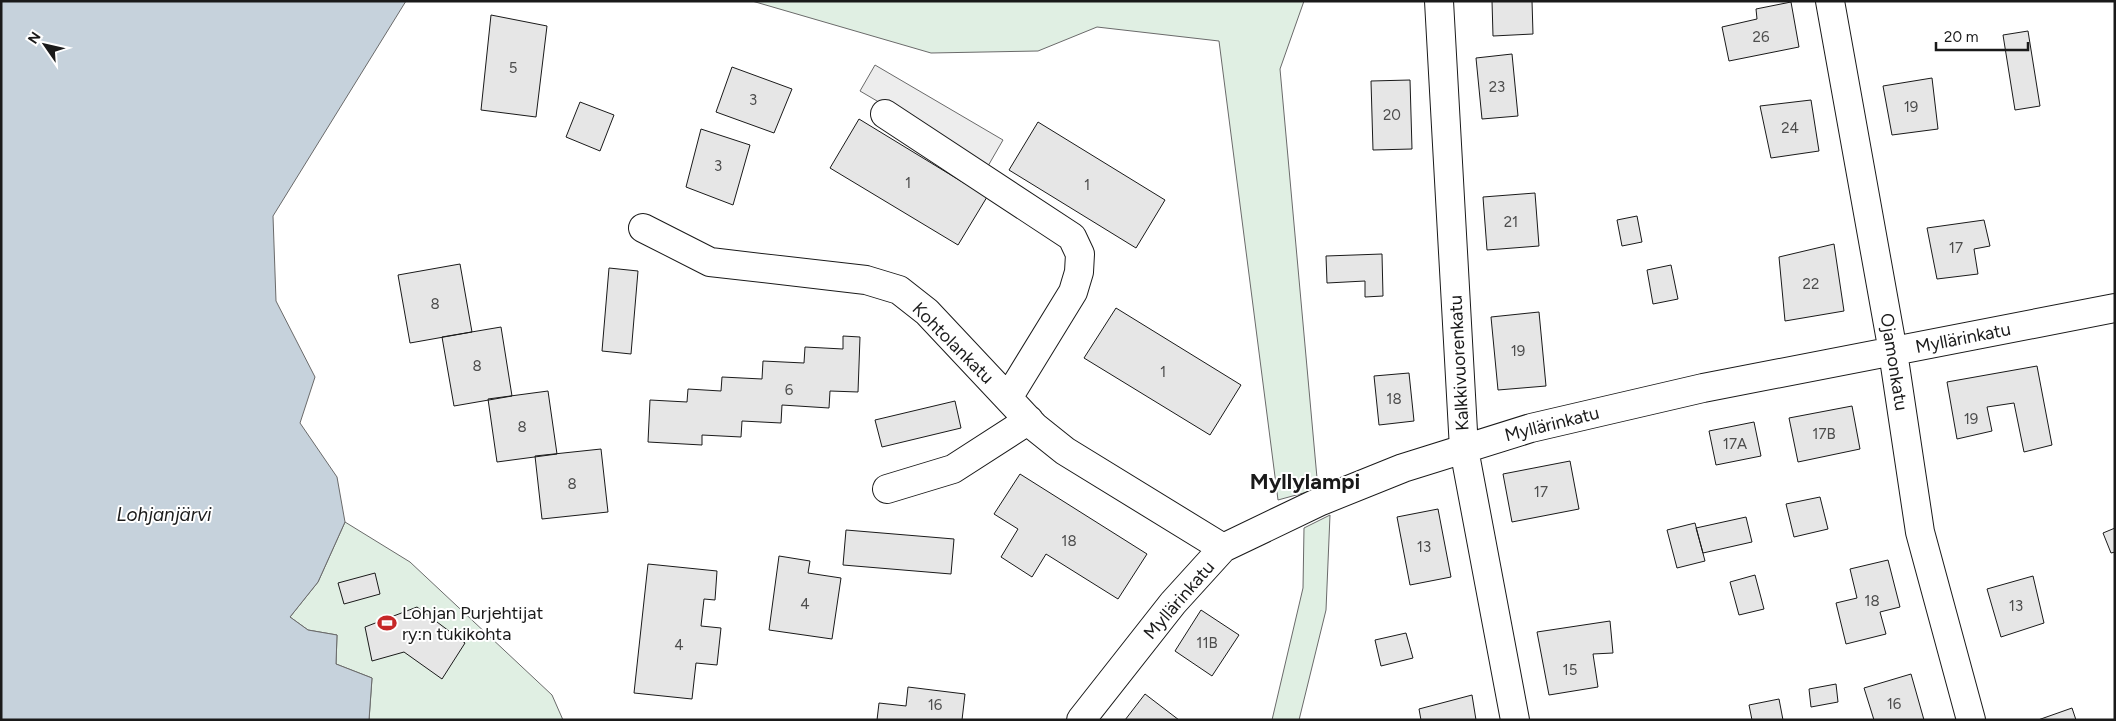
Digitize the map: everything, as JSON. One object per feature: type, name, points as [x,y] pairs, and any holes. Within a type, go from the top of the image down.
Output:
[{"type":"street","name":"Kalkkivuorenkatu","points":[[1439,1],[1464,449],[1515,720]]},
{"type":"street","name":"Ojamonkatu","points":[[1830,1],[1893,352],[1920,532],[1971,720]]},
{"type":"street","points":[[885,114],[1072,237],[1080,254],[1079,272],[1073,292],[1008,398]]},
{"type":"street","name":"Kohtolankatu","points":[[643,228],[710,262],[866,280],[898,290],[927,312],[1028,420],[1065,452],[1223,548]]},
{"type":"street","name":"Myllärinkatu","points":[[1081,720],[1173,603],[1223,548],[1320,501],[1403,468],[1531,428],[1684,393],[2115,308]]},
{"type":"street","points":[[887,489],[953,469],[1028,420]]},
{"type":"green space","points":[[752,1],[1304,1],[1280,69],[1318,489],[1278,500],[1219,41],[1097,27],[1038,51],[931,53]]},
{"type":"green space","points":[[1330,515],[1326,610],[1299,720],[1272,720],[1303,588],[1304,528]]},
{"type":"green space","name":"Lohjan Purjehtijat ry:n tukikohta","points":[[345,522],[410,562],[552,695],[563,720],[369,720],[372,678],[336,664],[337,635],[308,630],[290,617],[318,582]]},
{"type":"shaded area","points":[[875,65],[1003,140],[988,166],[860,91]]},
{"type":"water","name":"Lohjanjärvi","points":[[1,1],[406,1],[273,216],[276,301],[315,377],[300,423],[337,477],[345,522],[318,582],[290,617],[308,630],[337,635],[336,664],[372,678],[369,720],[1,720]]},
{"type":"building","points":[[1492,1],[1532,1],[1533,34],[1493,36]]},
{"type":"building","points":[[1791,2],[1799,47],[1729,61],[1722,27],[1757,19],[1756,9]]},
{"type":"building","points":[[491,15],[547,26],[536,117],[481,110]]},
{"type":"building","points":[[2028,31],[2040,106],[2015,110],[2003,35]]},
{"type":"building","points":[[1512,54],[1518,116],[1482,119],[1476,58]]},
{"type":"building","points":[[732,67],[792,89],[774,133],[716,112]]},
{"type":"building","points":[[1932,78],[1938,129],[1892,135],[1883,86]]},
{"type":"building","points":[[1410,80],[1412,149],[1373,150],[1371,81]]},
{"type":"building","points":[[1811,100],[1819,151],[1771,158],[1760,106]]},
{"type":"building","points":[[580,102],[614,115],[600,151],[566,137]]},
{"type":"building","points":[[859,119],[987,197],[958,245],[830,168]]},
{"type":"building","points":[[1038,122],[1165,200],[1136,248],[1009,170]]},
{"type":"building","points":[[701,129],[750,145],[733,205],[686,187]]},
{"type":"building","points":[[1535,193],[1539,246],[1487,250],[1483,197]]},
{"type":"building","points":[[1637,216],[1642,242],[1622,246],[1617,220]]},
{"type":"building","points":[[1984,220],[1990,246],[1974,249],[1978,274],[1937,279],[1927,228]]},
{"type":"building","points":[[1834,244],[1844,311],[1785,321],[1779,257]]},
{"type":"building","points":[[1382,254],[1383,296],[1365,297],[1365,281],[1327,283],[1326,256]]},
{"type":"building","points":[[460,264],[472,332],[410,343],[398,275]]},
{"type":"building","points":[[1671,265],[1678,299],[1653,304],[1647,270]]},
{"type":"building","points":[[609,268],[638,271],[631,354],[602,351]]},
{"type":"building","points":[[1116,308],[1241,385],[1210,435],[1084,358]]},
{"type":"building","points":[[1539,312],[1546,386],[1498,390],[1491,317]]},
{"type":"building","points":[[501,327],[512,396],[454,406],[442,337]]},
{"type":"building","points":[[843,336],[860,337],[858,392],[830,391],[829,408],[782,405],[781,423],[742,421],[741,437],[702,435],[702,445],[648,442],[650,400],[687,402],[688,389],[721,391],[722,377],[762,379],[763,361],[804,363],[805,347],[843,349]]},
{"type":"building","points":[[2037,366],[2052,445],[2024,452],[2014,403],[1987,407],[1992,431],[1957,439],[1947,382]]},
{"type":"building","points":[[1409,373],[1414,421],[1379,425],[1374,376]]},
{"type":"building","points":[[548,391],[557,454],[497,462],[488,399]]},
{"type":"building","points":[[955,401],[961,428],[882,447],[875,420]]},
{"type":"building","points":[[1852,406],[1860,449],[1798,462],[1789,418]]},
{"type":"building","points":[[1754,422],[1761,456],[1716,465],[1709,431]]},
{"type":"building","points":[[601,449],[608,512],[542,519],[535,456]]},
{"type":"building","points":[[1570,461],[1579,509],[1512,522],[1503,474]]},
{"type":"building","points":[[1020,474],[1147,554],[1118,599],[1046,554],[1032,577],[1001,557],[1018,529],[994,514]]},
{"type":"building","points":[[1820,497],[1828,529],[1794,537],[1786,504]]},
{"type":"building","points":[[1438,509],[1451,577],[1410,585],[1397,517]]},
{"type":"building","points":[[1746,517],[1752,542],[1703,553],[1696,528]]},
{"type":"building","points":[[1695,523],[1705,561],[1677,568],[1667,530]]},
{"type":"building","points":[[2115,528],[2115,552],[2111,553],[2103,533]]},
{"type":"building","points":[[846,530],[954,539],[951,574],[843,565]]},
{"type":"building","points":[[779,556],[810,561],[808,573],[841,578],[832,639],[769,630]]},
{"type":"building","points":[[1888,560],[1900,607],[1880,612],[1886,634],[1846,644],[1836,603],[1857,598],[1850,569]]},
{"type":"building","points":[[648,564],[717,571],[715,600],[704,599],[701,626],[721,628],[717,665],[696,663],[692,699],[634,693]]},
{"type":"building","points":[[375,573],[380,594],[344,604],[338,583]]},
{"type":"building","points":[[1755,575],[1764,609],[1739,615],[1730,582]]},
{"type":"building","points":[[2033,576],[2044,623],[2001,637],[1987,589]]},
{"type":"building","points":[[417,607],[465,643],[442,679],[404,652],[372,661],[365,627]]},
{"type":"building","points":[[1201,610],[1239,635],[1212,676],[1175,651]]},
{"type":"building","points":[[1610,621],[1613,653],[1593,654],[1598,687],[1549,695],[1537,632]]},
{"type":"building","points":[[1406,633],[1413,658],[1381,666],[1375,640]]},
{"type":"building","points":[[1911,674],[1924,720],[1874,720],[1864,688]]},
{"type":"building","points":[[1836,684],[1838,702],[1811,707],[1809,689]]},
{"type":"building","points":[[908,687],[965,694],[962,720],[877,720],[879,703],[906,706]]},
{"type":"building","points":[[1145,694],[1179,720],[1125,720]]},
{"type":"building","points":[[1472,695],[1476,720],[1421,720],[1419,709]]},
{"type":"building","points":[[1779,699],[1783,720],[1752,720],[1749,705]]},
{"type":"building","points":[[2072,708],[2076,720],[2038,720]]},
{"type":"place","name":"Lohjan Purjehtijat ry:n tukikohta","points":[[387,623]]},
{"type":"district","name":"Myllylampi","points":[[1305,481]]}]
